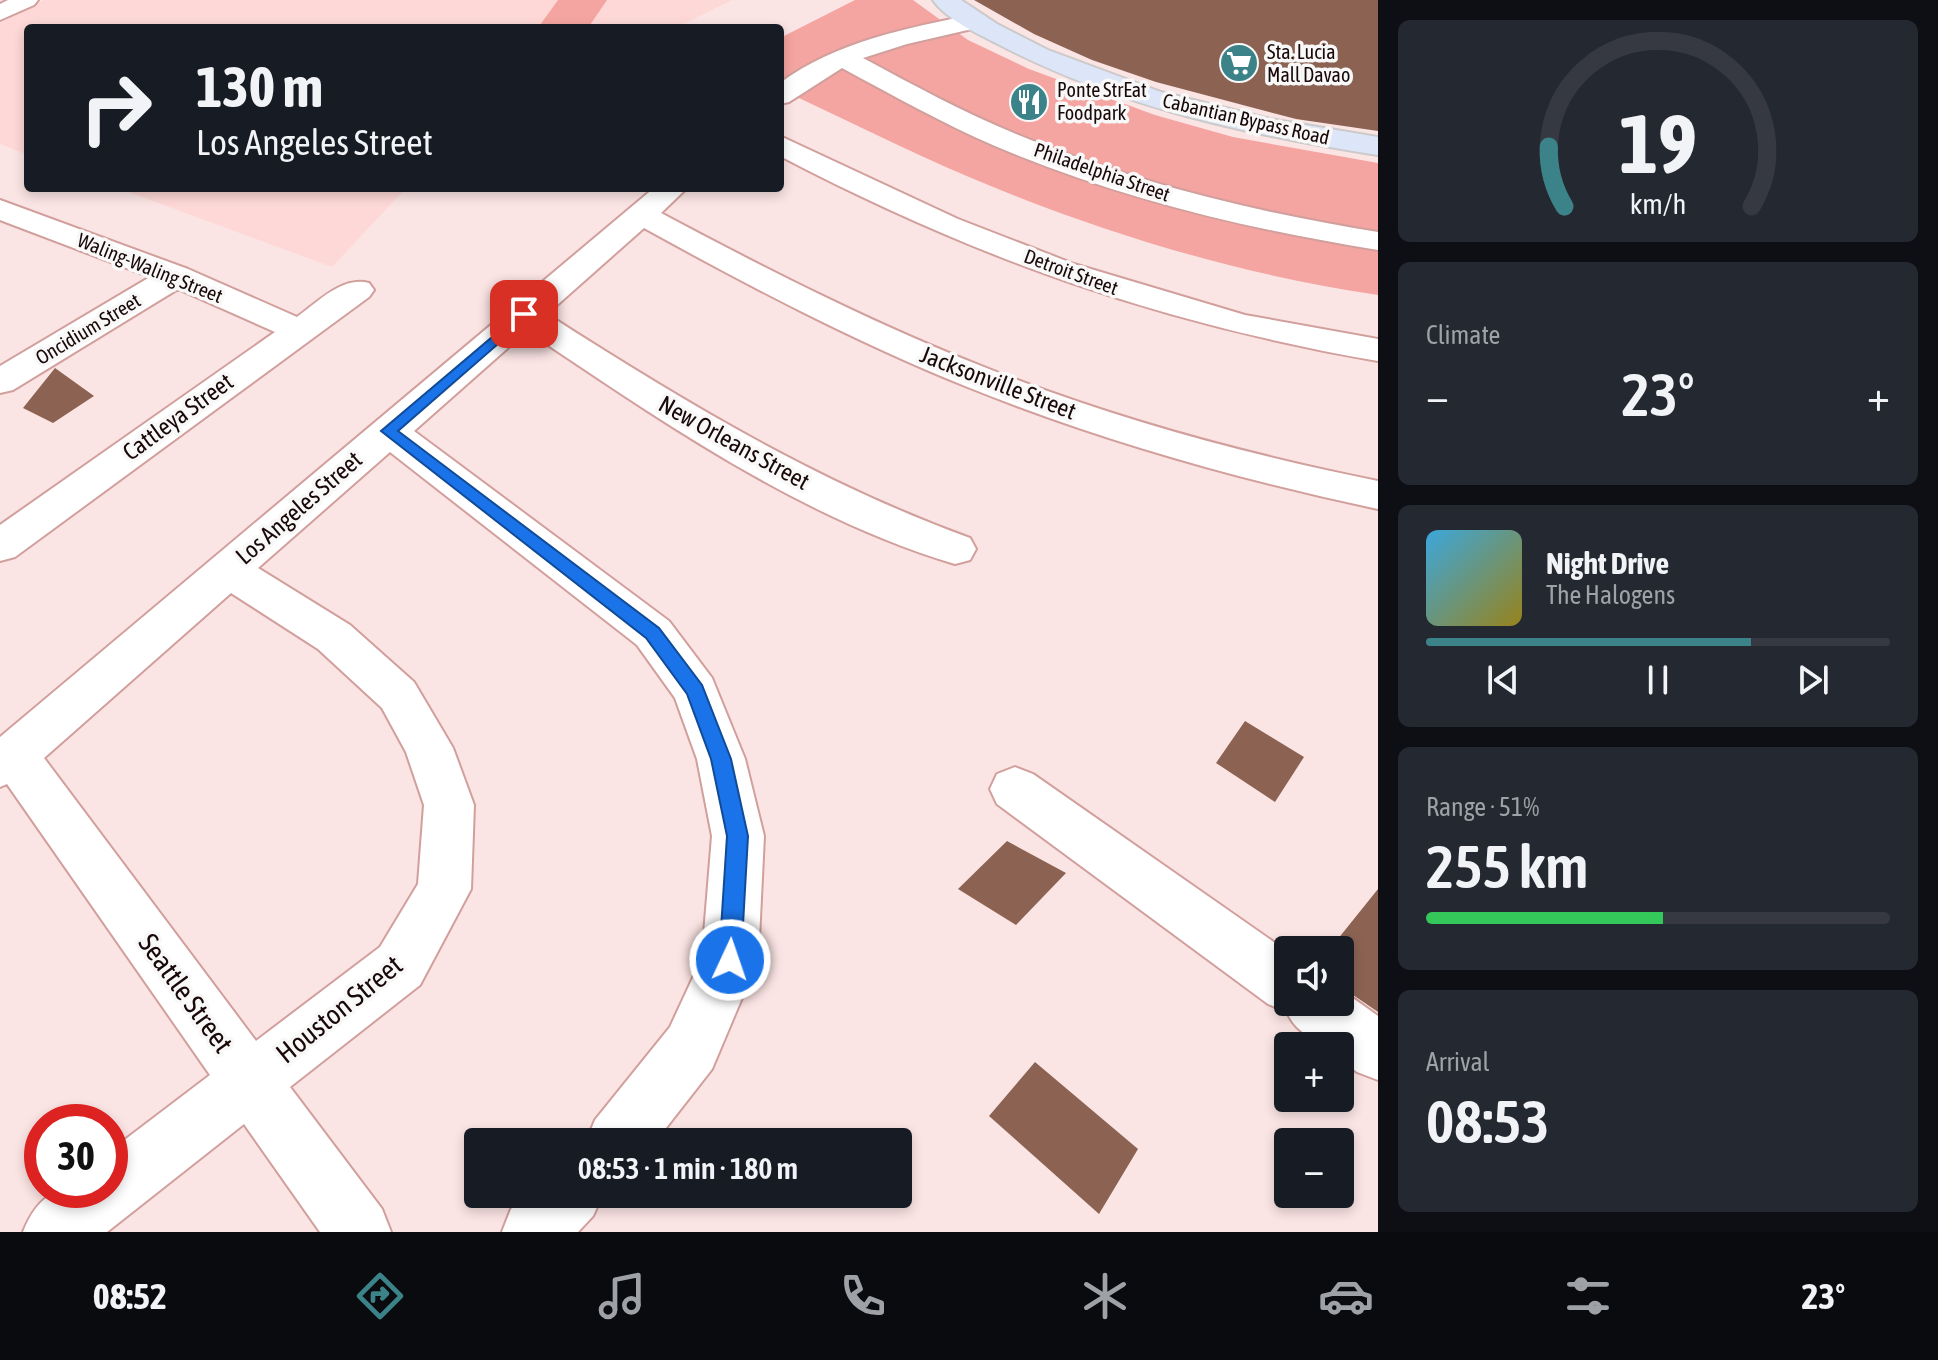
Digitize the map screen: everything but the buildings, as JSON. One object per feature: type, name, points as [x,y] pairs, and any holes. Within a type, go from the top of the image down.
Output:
[{"type":"main road","name":"Cabantian Bypass Road","points":[[945,0],[976,21],[1044,57],[1156,97],[1267,128],[1378,146]]},
{"type":"street","points":[[0,13],[26,0]]},
{"type":"street","points":[[784,93],[842,57],[879,43],[976,21]]},
{"type":"street","name":"Philadelphia Street","points":[[842,57],[956,117],[1082,167],[1274,223],[1378,241]]},
{"type":"street","name":"Detroit Street","points":[[784,147],[954,228],[1068,272],[1242,325],[1378,350]]},
{"type":"street","name":"Los Angeles Street","points":[[7,760],[667,192]]},
{"type":"street","name":"Waling-Waling Street","points":[[0,209],[176,276],[298,330]]},
{"type":"street","name":"Jacksonville Street","points":[[640,214],[834,316],[923,356],[1037,401],[1250,465],[1378,495]]},
{"type":"street","name":"Oncidium Street","points":[[9,367],[176,276]]},
{"type":"street","name":"Cattleya Street","points":[[0,546],[357,290]]},
{"type":"street","name":"New Orleans Street","points":[[524,314],[645,394],[742,450],[861,512],[955,549]]},
{"type":"street","points":[[388,431],[653,633],[696,691],[721,759],[738,836],[730,960],[691,1048],[628,1128]]},
{"type":"street","name":"Houston Street","points":[[128,1176],[400,966],[444,889],[449,805],[429,748],[398,695],[334,637],[228,570]]},
{"type":"street","name":"Seattle Street","points":[[7,760],[250,1081],[359,1232]]},
{"type":"street","points":[[1015,789],[1274,975]]},
{"type":"street","points":[[1330,1016],[1378,1051]]},
{"type":"street","name":"Houston Street","points":[[55,1232],[86,1208]]},
{"type":"street","points":[[534,1232],[557,1208]]},
{"type":"shaded area","points":[[44,0],[732,0],[683,24],[24,24],[24,153],[0,144],[0,23]]},
{"type":"shaded area","points":[[558,0],[607,0],[591,24],[541,24]]},
{"type":"shaded area","points":[[855,0],[913,0],[968,40],[1029,69],[1155,115],[1233,137],[1378,163],[1378,295],[1281,277],[1185,253],[1091,224],[973,179],[784,93],[784,36]]},
{"type":"shaded area","points":[[129,192],[402,192],[332,267]]},
{"type":"place","name":"Sta. Lucia Mall Davao","points":[[1239,63]]},
{"type":"place","name":"Ponte StrEat Foodpark","points":[[1029,102]]},
{"type":"route","points":[[524,314],[388,431],[653,633],[696,691],[721,759],[738,836],[730,960]]}]
